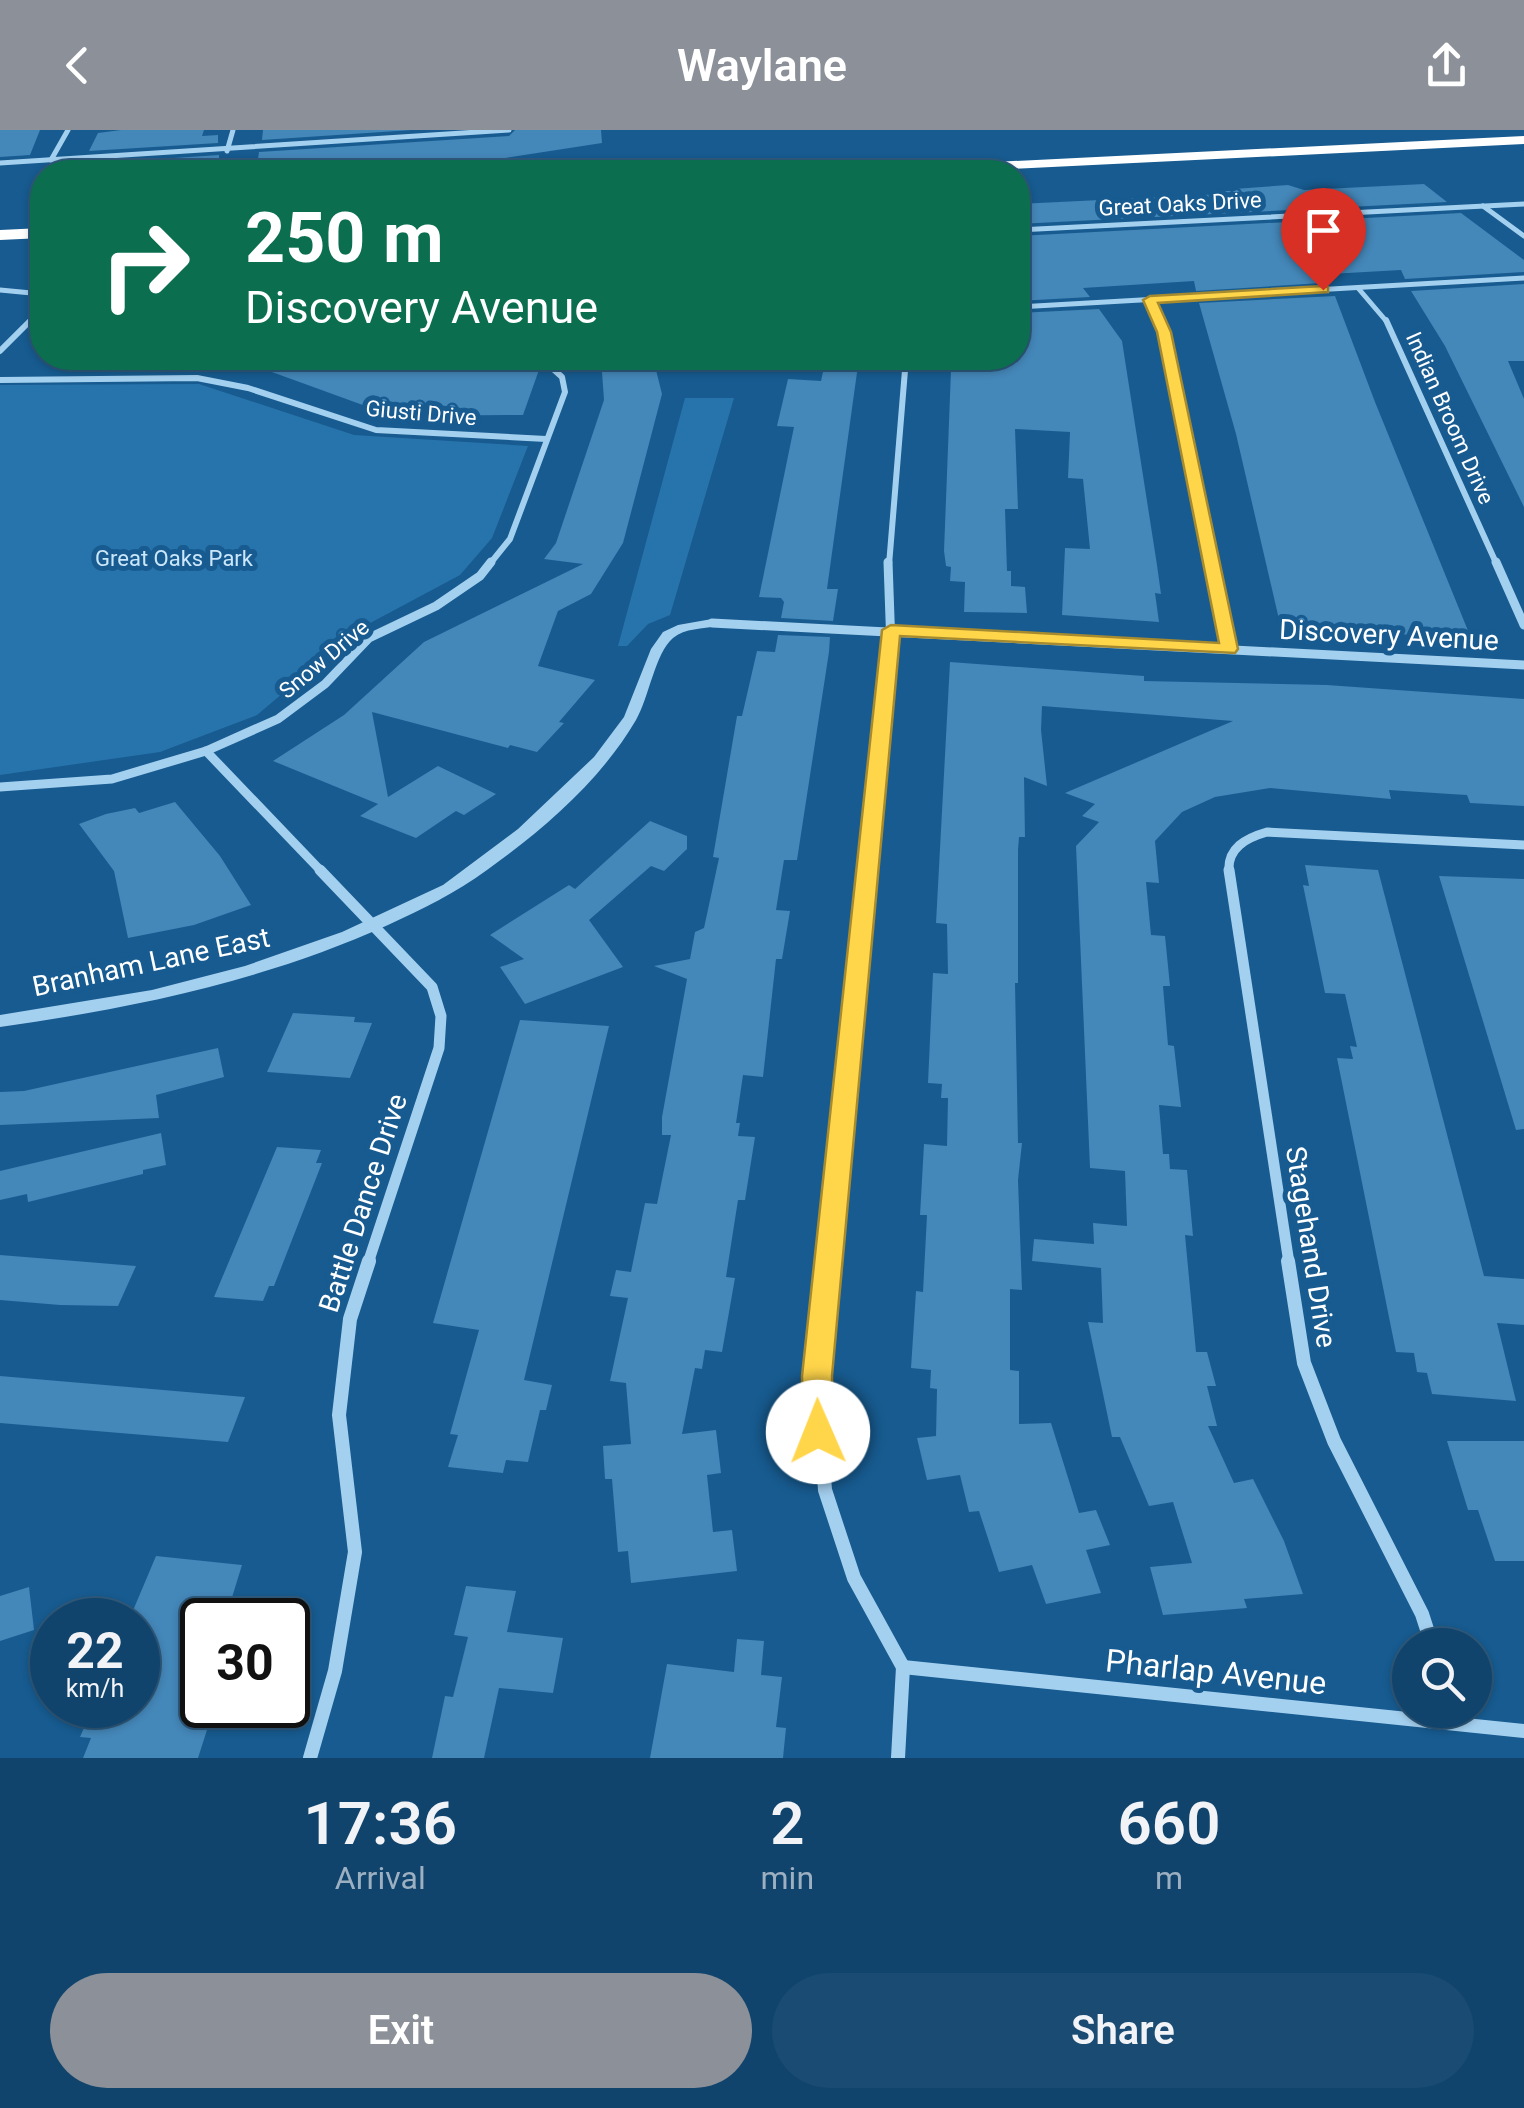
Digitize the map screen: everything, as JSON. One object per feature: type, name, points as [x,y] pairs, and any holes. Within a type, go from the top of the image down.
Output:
[{"type":"highway","points":[[1030,164],[1524,140]]},
{"type":"highway","points":[[0,235],[30,234]]},
{"type":"street","points":[[51,160],[68,130]]},
{"type":"street","points":[[228,151],[233,130]]},
{"type":"street","points":[[400,139],[401,130]]},
{"type":"street","points":[[51,160],[509,130]]},
{"type":"street","points":[[0,163],[30,161]]},
{"type":"street","name":"Great Oaks Drive","points":[[1030,229],[1524,204]]},
{"type":"street","points":[[1483,206],[1524,236]]},
{"type":"street","points":[[1030,306],[1524,278]]},
{"type":"street","name":"Indian Broom Drive","points":[[1358,288],[1389,325],[1524,624]]},
{"type":"street","points":[[0,290],[30,293]]},
{"type":"street","points":[[1150,300],[1164,332],[1229,649]]},
{"type":"street","points":[[0,351],[30,322]]},
{"type":"street","name":"Snow Drive","points":[[0,787],[112,778],[206,751],[278,719],[324,684],[369,638],[436,606],[480,576],[510,539],[565,392],[562,377],[554,370]]},
{"type":"street","points":[[898,1758],[903,1667],[854,1578],[825,1490],[817,1376],[891,630],[888,547],[905,370]]},
{"type":"street","name":"Giusti Drive","points":[[0,380],[197,378],[248,388],[376,430],[546,438]]},
{"type":"street","name":"Discovery Avenue","points":[[712,623],[1524,665]]},
{"type":"street","name":"Branham Lane East","points":[[0,1021],[100,1008],[248,974],[341,942],[455,885],[526,832],[584,778],[630,719],[647,685],[658,647],[668,634],[712,623]]},
{"type":"street","name":"Battle Dance Drive","points":[[206,751],[432,986],[442,1016],[439,1048],[350,1319],[339,1415],[356,1552],[335,1671],[310,1758]]},
{"type":"street","name":"Stagehand Drive","points":[[1427,1628],[1334,1440],[1304,1363],[1228,865],[1232,850],[1246,838],[1267,832],[1524,845]]},
{"type":"street","name":"Pharlap Avenue","points":[[903,1667],[1392,1712]]},
{"type":"street","name":"Pharlap Avenue","points":[[1492,1724],[1524,1730]]},
{"type":"green space","name":"Great Oaks Park","points":[[199,384],[354,435],[528,446],[492,538],[460,575],[359,629],[257,715],[160,752],[0,775],[0,385]]},
{"type":"green space","points":[[685,398],[734,398],[670,615],[648,624],[627,646],[618,646]]},
{"type":"building","points":[[0,130],[40,130],[30,155],[0,157]]},
{"type":"building","points":[[204,130],[202,136],[218,135],[218,143],[89,151],[98,133]]},
{"type":"building","points":[[263,130],[412,130],[262,140]]},
{"type":"building","points":[[515,130],[601,130],[602,143],[492,160],[258,160],[259,152],[509,136]]},
{"type":"building","points":[[219,155],[219,160],[144,160]]},
{"type":"building","points":[[1424,184],[1447,202],[1030,223],[1030,203],[1223,194],[1220,191],[1288,185],[1304,190]]},
{"type":"building","points":[[1461,213],[1524,260],[1524,272],[1405,279],[1401,270],[1312,275],[1321,283],[1196,291],[1194,281],[1083,288],[1090,297],[1030,300],[1030,235]]},
{"type":"building","points":[[1524,284],[1524,361],[1508,361],[1524,399],[1524,507],[1445,346],[1411,291]]},
{"type":"building","points":[[1335,296],[1471,638],[1281,628],[1236,434],[1199,303]]},
{"type":"building","points":[[1099,309],[1122,341],[1161,594],[1155,593],[1159,622],[1062,615],[1065,548],[1090,549],[1083,479],[1068,478],[1070,432],[1015,429],[1018,509],[1005,509],[1007,571],[1011,571],[1011,586],[1025,587],[1027,613],[964,612],[965,582],[950,581],[951,567],[946,566],[944,551],[951,370],[1030,370],[1030,312]]},
{"type":"building","points":[[266,370],[539,370],[523,415],[393,416]]},
{"type":"building","points":[[602,370],[656,370],[662,394],[623,543],[591,594],[558,611],[538,666],[595,680],[559,722],[564,723],[537,752],[372,712],[388,797],[438,766],[496,794],[464,815],[456,811],[416,838],[360,816],[378,804],[273,761],[344,715],[424,642],[583,564],[544,559],[556,543],[604,400]]},
{"type":"building","points":[[823,370],[857,370],[827,589],[838,589],[833,621],[781,618],[781,598],[759,597],[794,427],[777,426],[788,379],[821,381]]},
{"type":"building","points":[[778,635],[830,637],[829,652],[797,860],[784,860],[776,910],[790,911],[782,959],[776,959],[763,1077],[743,1075],[736,1123],[740,1123],[738,1136],[755,1137],[745,1200],[738,1200],[726,1277],[735,1278],[722,1352],[705,1350],[702,1369],[695,1368],[682,1434],[716,1430],[721,1473],[707,1475],[713,1532],[732,1530],[737,1571],[631,1583],[628,1551],[618,1552],[612,1479],[605,1479],[603,1446],[631,1444],[626,1383],[610,1381],[628,1298],[610,1296],[616,1270],[631,1272],[645,1203],[657,1204],[671,1135],[662,1135],[662,1117],[687,979],[654,966],[690,959],[695,932],[704,928],[719,858],[713,857],[737,716],[742,716],[757,651],[775,652]]},
{"type":"building","points":[[950,662],[1144,676],[1144,681],[1327,685],[1524,699],[1524,806],[1470,803],[1467,795],[1389,790],[1391,799],[1270,788],[1215,797],[1182,812],[1155,841],[1159,883],[1146,882],[1151,935],[1165,936],[1170,986],[1163,986],[1168,1045],[1174,1046],[1181,1107],[1159,1105],[1163,1154],[1169,1154],[1170,1169],[1187,1170],[1193,1236],[1185,1235],[1196,1352],[1207,1352],[1216,1386],[1207,1386],[1217,1426],[1208,1426],[1234,1483],[1253,1479],[1284,1541],[1303,1594],[1244,1599],[1247,1608],[1163,1615],[1150,1567],[1192,1563],[1173,1502],[1149,1506],[1120,1437],[1112,1437],[1088,1322],[1103,1323],[1101,1268],[1032,1261],[1034,1239],[1094,1244],[1093,1223],[1127,1226],[1125,1171],[1090,1168],[1076,846],[1099,822],[1082,816],[1095,804],[1065,793],[1233,721],[1042,706],[1047,786],[1024,777],[1025,837],[1019,837],[1018,850],[1015,983],[1018,1143],[1022,1143],[1018,1180],[1022,1290],[1010,1289],[1010,1370],[1019,1371],[1019,1424],[1051,1423],[1079,1513],[1096,1510],[1110,1545],[1086,1550],[1101,1593],[1046,1604],[1032,1565],[999,1572],[979,1511],[969,1512],[960,1475],[927,1480],[917,1438],[936,1436],[937,1389],[930,1388],[931,1370],[911,1368],[916,1291],[923,1292],[927,1215],[920,1215],[924,1144],[947,1146],[948,1098],[941,1098],[942,1084],[928,1083],[933,973],[948,974],[947,924],[936,923]]},
{"type":"building","points":[[175,802],[220,856],[251,905],[194,925],[128,938],[114,871],[79,824],[106,814],[135,808],[139,813]]},
{"type":"building","points":[[650,821],[687,836],[687,849],[664,871],[651,866],[589,920],[623,967],[525,1004],[500,967],[524,959],[490,935],[569,885],[575,889]]},
{"type":"building","points":[[1305,865],[1378,870],[1484,1276],[1524,1279],[1524,1325],[1497,1323],[1516,1401],[1432,1394],[1427,1373],[1417,1372],[1414,1353],[1396,1352],[1337,1058],[1353,1059],[1350,1046],[1357,1047],[1345,994],[1325,993],[1303,885],[1309,886]]},
{"type":"building","points":[[1439,876],[1524,879],[1524,1129],[1516,1130]]},
{"type":"building","points":[[293,1013],[355,1017],[354,1022],[372,1023],[350,1078],[267,1072]]},
{"type":"building","points":[[520,1020],[609,1026],[524,1380],[552,1385],[546,1410],[540,1410],[528,1462],[506,1460],[503,1473],[448,1467],[458,1435],[450,1434],[479,1330],[433,1323]]},
{"type":"building","points":[[218,1048],[224,1077],[156,1095],[159,1118],[0,1125],[0,1092],[24,1091]]},
{"type":"building","points":[[161,1133],[166,1165],[28,1202],[27,1194],[0,1200],[0,1171]]},
{"type":"building","points":[[277,1147],[321,1150],[316,1163],[322,1163],[274,1286],[269,1286],[263,1301],[214,1297]]},
{"type":"building","points":[[0,1255],[136,1266],[118,1306],[60,1305],[0,1300]]},
{"type":"building","points":[[0,1376],[245,1397],[228,1442],[0,1423]]},
{"type":"building","points":[[1447,1441],[1524,1441],[1524,1561],[1495,1561],[1478,1510],[1468,1510]]},
{"type":"building","points":[[156,1556],[242,1565],[232,1598],[180,1598],[180,1728],[208,1728],[198,1758],[83,1758],[91,1738],[80,1737],[84,1728],[160,1728],[160,1598],[138,1598]]},
{"type":"building","points":[[466,1586],[516,1591],[507,1632],[563,1638],[553,1693],[499,1688],[484,1758],[432,1758],[445,1696],[453,1697],[468,1637],[454,1635]]},
{"type":"building","points":[[29,1587],[30,1631],[0,1641],[0,1596]]},
{"type":"building","points":[[737,1639],[764,1641],[761,1675],[782,1677],[776,1727],[786,1728],[783,1758],[650,1758],[667,1664],[734,1672]]},
{"type":"route","points":[[818,1432],[817,1376],[891,630],[1229,649],[1164,332],[1150,300],[1323,290]]}]
